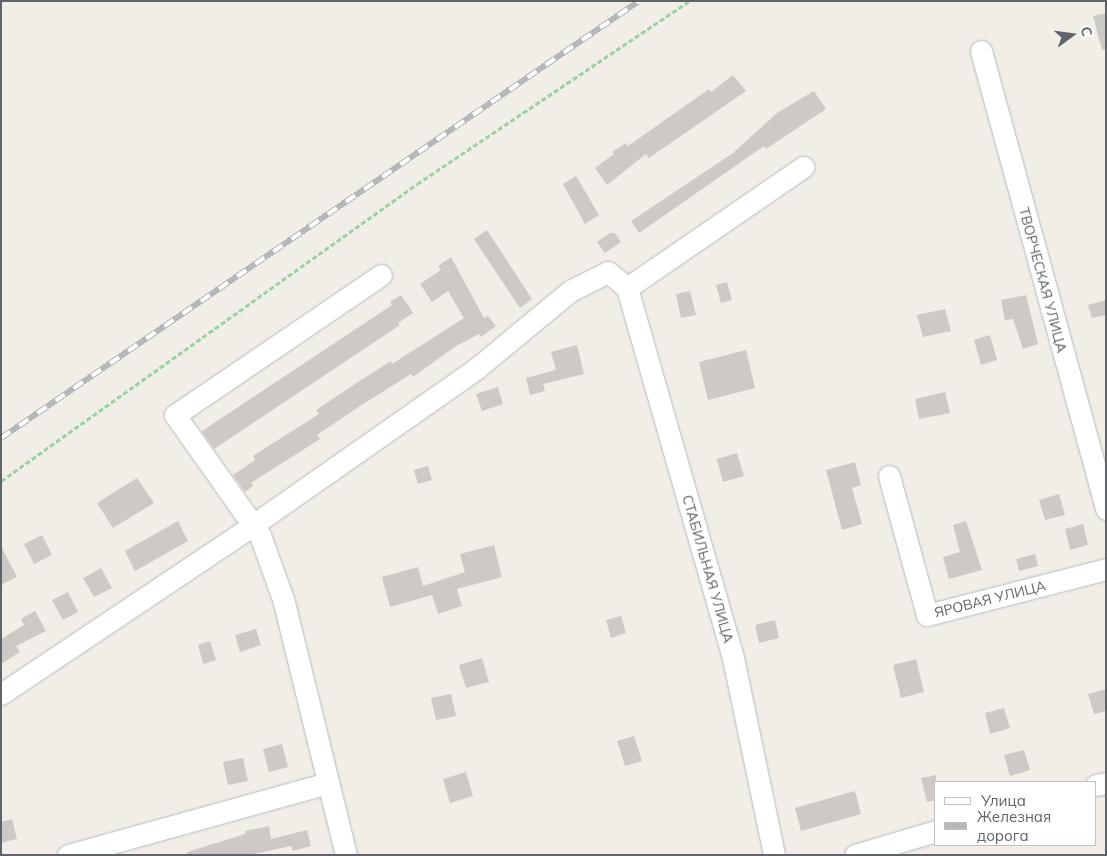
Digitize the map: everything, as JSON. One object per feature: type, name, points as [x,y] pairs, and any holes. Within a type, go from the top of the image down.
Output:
[{"type":"street","name":"ТВОРЧЕСКАЯ УЛИЦА","points":[[981,51],[1106,510]]},
{"type":"street","points":[[1,694],[253,525],[477,368],[570,292],[608,272],[627,288],[803,167]]},
{"type":"street","points":[[346,855],[327,783],[284,599],[260,535],[175,415],[381,275]]},
{"type":"street","name":"СТАБИЛЬНАЯ УЛИЦА","points":[[627,288],[733,658],[774,855]]},
{"type":"street","name":"ЯРОВАЯ УЛИЦА","points":[[889,476],[927,615],[1106,569]]},
{"type":"street","points":[[68,855],[327,783]]},
{"type":"street","points":[[855,855],[934,833]]},
{"type":"path","points":[[1,481],[417,184],[689,1]]},
{"type":"building","points":[[1106,13],[1106,49],[1102,50],[1093,16]]},
{"type":"building","points":[[733,75],[746,91],[649,158],[646,154],[607,185],[595,168],[614,154],[612,152],[626,143],[628,146],[709,89],[711,92]]},
{"type":"building","points":[[814,91],[826,109],[766,149],[764,146],[639,233],[631,221],[733,153],[777,113]]},
{"type":"building","points":[[576,176],[599,215],[585,224],[563,184]]},
{"type":"building","points":[[487,230],[532,299],[520,308],[474,239]]},
{"type":"building","points":[[610,233],[615,233],[621,242],[605,253],[597,242]]},
{"type":"building","points":[[451,257],[484,318],[488,316],[496,326],[481,337],[479,334],[456,346],[413,377],[411,374],[360,406],[317,435],[320,439],[251,483],[253,486],[245,492],[233,475],[255,460],[253,456],[319,414],[316,410],[358,382],[391,361],[392,364],[464,318],[448,291],[432,302],[420,284],[441,270],[438,266]]},
{"type":"building","points":[[727,282],[732,300],[721,303],[716,285]]},
{"type":"building","points":[[690,291],[696,315],[681,318],[676,294]]},
{"type":"building","points":[[401,295],[413,313],[398,323],[400,325],[214,449],[202,431],[392,305],[390,302]]},
{"type":"building","points":[[1026,295],[1038,344],[1023,349],[1013,319],[1005,320],[1001,300]]},
{"type":"building","points":[[1106,300],[1106,315],[1092,318],[1088,305]]},
{"type":"building","points":[[945,309],[951,331],[923,337],[917,315]]},
{"type":"building","points":[[990,335],[997,360],[981,365],[974,340]]},
{"type":"building","points":[[577,345],[584,374],[543,384],[545,391],[530,395],[526,378],[556,370],[551,352]]},
{"type":"building","points":[[746,350],[755,388],[708,400],[699,362]]},
{"type":"building","points":[[498,387],[503,404],[482,411],[476,394]]},
{"type":"building","points":[[945,392],[950,413],[919,419],[915,399]]},
{"type":"building","points":[[737,453],[744,476],[723,482],[717,459]]},
{"type":"building","points":[[855,462],[861,485],[852,488],[862,524],[842,530],[826,470]]},
{"type":"building","points":[[428,466],[432,480],[418,484],[414,470]]},
{"type":"building","points":[[137,478],[154,503],[113,528],[97,503]]},
{"type":"building","points":[[1059,494],[1065,515],[1045,520],[1039,500]]},
{"type":"building","points":[[178,521],[188,541],[135,571],[125,551]]},
{"type":"building","points":[[966,521],[982,570],[949,579],[943,557],[960,552],[953,525]]},
{"type":"building","points":[[1083,524],[1088,545],[1070,550],[1065,529]]},
{"type":"building","points":[[42,535],[52,555],[34,564],[24,544]]},
{"type":"building","points":[[494,545],[502,577],[457,589],[462,606],[438,614],[432,595],[390,607],[382,577],[418,567],[423,586],[465,572],[460,554]]},
{"type":"building","points":[[1,546],[17,577],[1,585]]},
{"type":"building","points":[[1035,554],[1038,566],[1019,571],[1016,559]]},
{"type":"building","points":[[101,568],[112,588],[94,597],[83,578]]},
{"type":"building","points":[[68,592],[78,612],[63,620],[52,600]]},
{"type":"building","points":[[35,611],[46,631],[16,646],[20,652],[1,664],[1,639],[24,625],[21,619]]},
{"type":"building","points":[[621,616],[626,633],[611,638],[606,620]]},
{"type":"building","points":[[775,620],[779,638],[759,643],[755,625]]},
{"type":"building","points":[[256,629],[261,645],[240,652],[235,635]]},
{"type":"building","points":[[210,641],[216,660],[203,664],[198,645]]},
{"type":"building","points":[[482,658],[489,682],[466,688],[459,665]]},
{"type":"building","points":[[916,659],[924,692],[901,698],[893,665]]},
{"type":"building","points":[[1106,689],[1106,711],[1094,714],[1088,694]]},
{"type":"building","points":[[451,694],[456,716],[436,720],[431,698]]},
{"type":"building","points":[[1004,708],[1010,728],[990,734],[985,713]]},
{"type":"building","points":[[634,736],[642,761],[625,766],[617,741]]},
{"type":"building","points":[[282,744],[288,767],[269,772],[263,749]]},
{"type":"building","points":[[1024,750],[1030,770],[1010,776],[1004,755]]},
{"type":"building","points":[[243,758],[248,781],[228,785],[223,762]]},
{"type":"building","points":[[466,772],[473,796],[450,803],[443,779]]},
{"type":"building","points":[[936,775],[936,781],[934,781],[934,800],[927,802],[921,778]]},
{"type":"building","points":[[855,791],[861,814],[801,831],[795,808]]},
{"type":"building","points":[[12,819],[17,839],[1,843],[1,822]]},
{"type":"building","points":[[269,826],[271,839],[307,830],[311,846],[293,851],[291,846],[250,855],[187,855],[187,852],[245,834],[245,831]]},
{"type":"railway","points":[[1,438],[639,1]]}]
